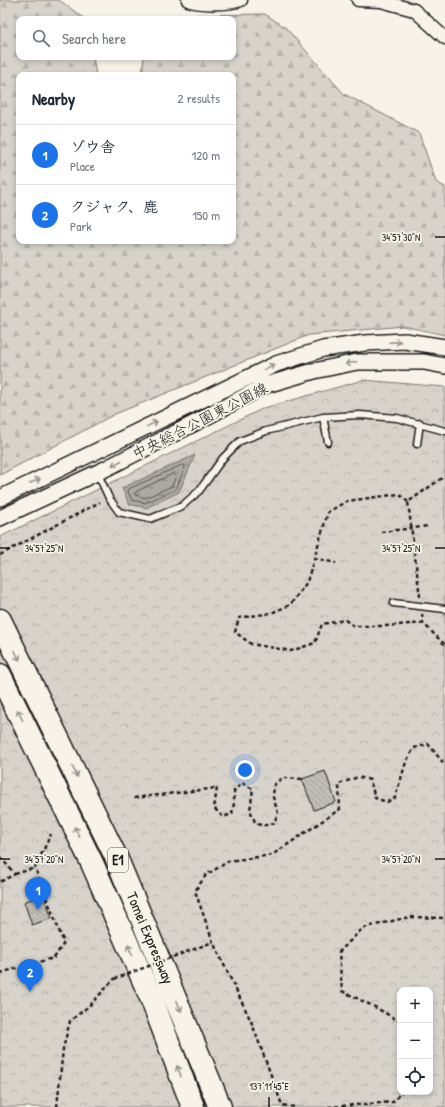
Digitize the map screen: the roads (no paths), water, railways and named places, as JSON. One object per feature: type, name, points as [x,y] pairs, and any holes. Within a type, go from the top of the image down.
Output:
[{"type":"highway","name":"Tomei Expressway","points":[[0,620],[116,857],[220,1107]]},
{"type":"highway","name":"Tomei Expressway","points":[[0,675],[92,863],[152,1000],[193,1107]]},
{"type":"street","points":[[188,0],[202,4],[234,3],[241,0]]},
{"type":"street","points":[[358,0],[381,1],[414,10],[445,38]]},
{"type":"street","points":[[0,498],[276,364],[323,349],[365,343],[405,342],[445,347]]},
{"type":"street","name":"中央総合公園東公園線","points":[[0,518],[195,423],[266,385],[314,371],[357,362],[424,362],[445,366]]},
{"type":"street","points":[[88,455],[97,472]]},
{"type":"lane","points":[[97,472],[109,498],[120,512],[150,519],[182,506],[200,491],[222,458],[240,441],[266,431],[323,417],[360,415],[390,417],[420,423],[445,431]]},
{"type":"lane","points":[[323,417],[328,442]]},
{"type":"lane","points":[[417,444],[420,423]]},
{"type":"lane","points":[[393,603],[445,609]]},
{"type":"water","points":[[195,455],[179,492],[146,508],[129,504],[122,488]]},
{"type":"place","name":"ゾウ舎","points":[[38,910]]},
{"type":"place","name":"クジャク、鹿","points":[[30,992]]}]
